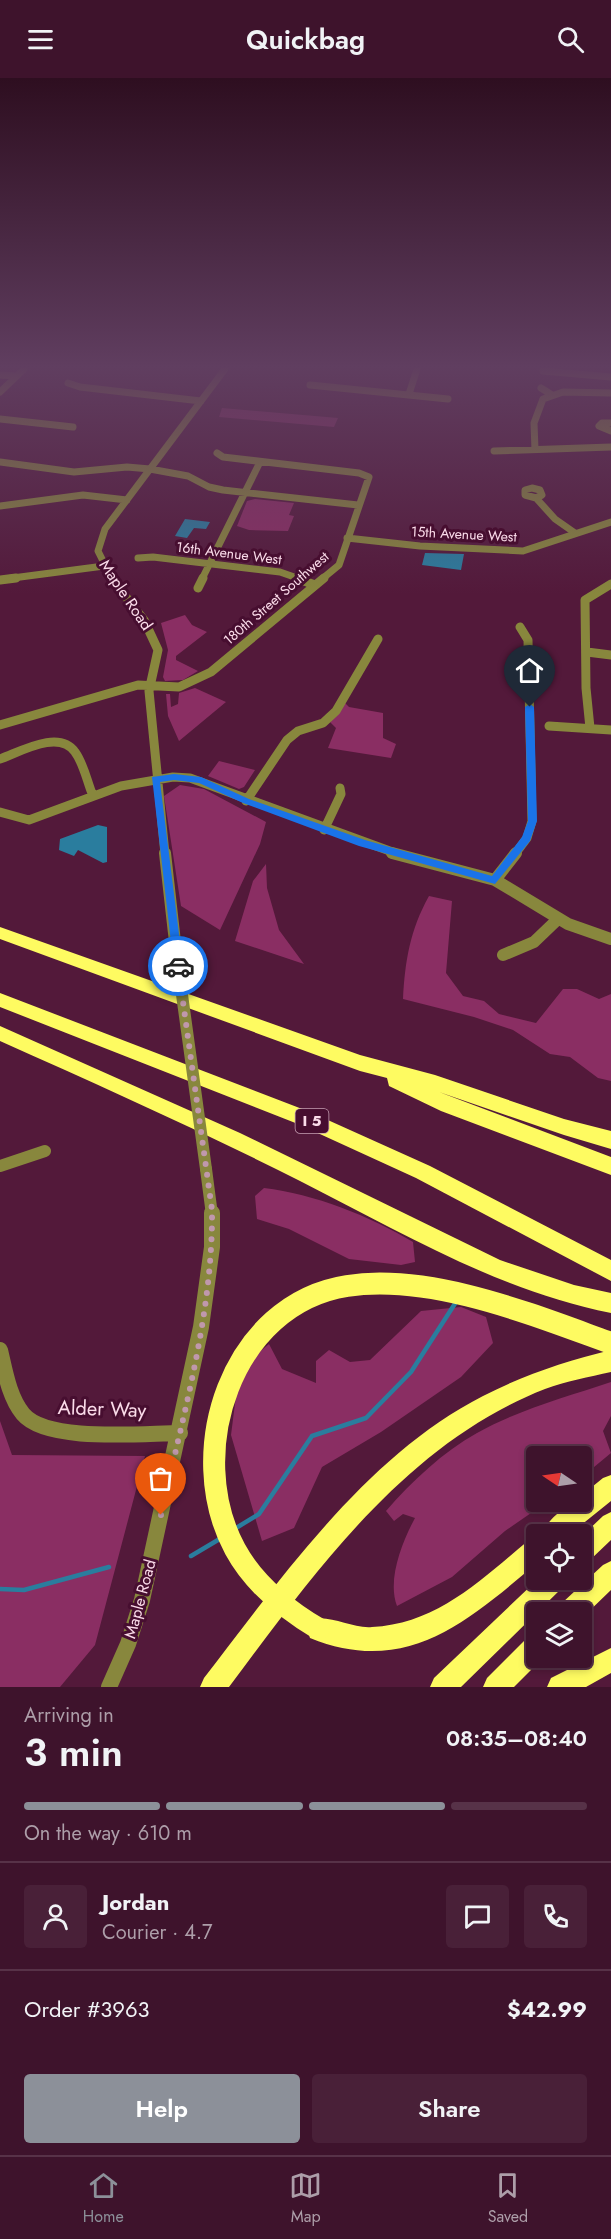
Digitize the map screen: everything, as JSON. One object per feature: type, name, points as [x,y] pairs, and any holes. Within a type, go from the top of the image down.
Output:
[{"type":"highway","points":[[0,933],[360,1063],[435,1083],[564,1127],[611,1140]]},
{"type":"highway","name":"I 5","points":[[0,1000],[304,1118],[433,1177],[611,1271]]},
{"type":"highway","points":[[0,1033],[297,1169],[483,1262],[544,1286],[611,1304]]},
{"type":"highway","points":[[360,1063],[447,1105],[611,1166]]},
{"type":"highway","points":[[526,1557],[470,1603],[432,1626],[400,1636],[370,1640],[344,1637],[319,1629],[271,1598],[252,1575],[227,1533],[213,1477],[214,1451],[222,1399],[237,1364],[261,1332],[284,1311],[310,1297],[347,1285],[373,1284],[424,1290],[480,1302],[611,1343]]},
{"type":"highway","points":[[213,1687],[365,1500],[414,1455],[468,1417],[540,1381],[611,1361]]},
{"type":"highway","points":[[565,1524],[611,1486]]},
{"type":"highway","points":[[592,1542],[611,1524]]},
{"type":"highway","points":[[581,1602],[611,1573]]},
{"type":"highway","points":[[443,1687],[544,1590]]},
{"type":"highway","points":[[496,1687],[526,1657]]},
{"type":"highway","points":[[560,1687],[611,1660]]},
{"type":"street","name":"Maple Road","points":[[109,1687],[128,1644],[142,1600],[180,1433],[201,1327],[212,1247],[212,1210],[155,779],[149,686],[156,666],[158,645],[145,620],[104,566],[99,555],[99,543],[105,529],[169,444]]},
{"type":"street","points":[[534,444],[535,450]]},
{"type":"street","points":[[494,451],[611,446]]},
{"type":"street","points":[[198,588],[260,462],[223,457],[217,453]]},
{"type":"street","points":[[0,462],[74,472],[127,467],[150,469],[188,476],[209,487],[358,505]]},
{"type":"street","name":"180th Street Southwest","points":[[0,725],[69,707],[100,695],[138,685],[179,687],[194,682],[211,672],[339,565],[369,477],[260,462]]},
{"type":"street","points":[[0,506],[84,495],[127,500]]},
{"type":"street","points":[[536,498],[555,519],[575,533]]},
{"type":"street","name":"15th Avenue West","points":[[347,538],[503,552],[523,551],[611,522]]},
{"type":"street","name":"16th Avenue West","points":[[138,558],[153,557],[280,572],[315,585]]},
{"type":"street","points":[[0,580],[104,566]]},
{"type":"street","points":[[590,728],[586,688],[585,600],[611,584]]},
{"type":"street","points":[[495,880],[526,838],[532,821],[528,640],[520,627]]},
{"type":"street","points":[[246,801],[287,740],[298,731],[322,723],[336,711],[378,639]]},
{"type":"street","points":[[587,652],[611,655]]},
{"type":"street","points":[[549,726],[611,730]]},
{"type":"street","points":[[0,759],[56,741],[66,743],[75,752],[93,796]]},
{"type":"street","points":[[0,812],[29,820],[93,796],[155,779],[174,777],[201,780],[246,801],[382,850],[495,880],[558,919],[579,929],[611,939]]},
{"type":"street","points":[[324,830],[341,794],[340,788]]},
{"type":"street","points":[[503,955],[534,942],[558,919]]},
{"type":"street","points":[[0,1166],[45,1151]]},
{"type":"street","name":"Alder Way","points":[[0,1350],[12,1394],[29,1421],[55,1432],[180,1433]]},
{"type":"shaded area","points":[[255,499],[294,503],[289,515],[294,516],[288,531],[249,530],[237,526],[247,501]]},
{"type":"shaded area","points":[[185,615],[192,625],[207,632],[176,656],[176,660],[198,671],[183,680],[165,681],[163,677],[168,650],[161,623]]},
{"type":"shaded area","points":[[195,688],[226,702],[179,741],[168,716],[166,694],[170,694],[171,707],[178,704],[179,693]]},
{"type":"shaded area","points":[[345,703],[349,707],[383,713],[383,738],[396,744],[391,758],[328,748],[336,728],[330,722]]},
{"type":"shaded area","points":[[219,761],[255,770],[244,787],[239,789],[208,776]]},
{"type":"shaded area","points":[[180,785],[204,789],[266,822],[260,844],[220,930],[181,906],[164,796]]},
{"type":"shaded area","points":[[266,864],[267,888],[279,930],[304,964],[235,941],[253,881]]},
{"type":"shaded area","points":[[429,896],[452,901],[446,973],[463,996],[484,1001],[499,1014],[536,1023],[563,989],[577,989],[599,999],[611,994],[611,1081],[598,1078],[570,1057],[550,1054],[513,1030],[474,1017],[403,999],[405,972],[413,934]]},
{"type":"shaded area","points":[[264,1188],[322,1201],[379,1223],[413,1242],[415,1262],[401,1265],[349,1259],[289,1229],[257,1219],[255,1196]]},
{"type":"shaded area","points":[[461,1307],[486,1317],[493,1343],[461,1377],[381,1432],[322,1467],[294,1528],[262,1541],[231,1435],[237,1388],[252,1358],[269,1344],[282,1369],[316,1383],[316,1361],[329,1350],[350,1362],[370,1360],[421,1311]]},
{"type":"shaded area","points":[[611,1382],[611,1416],[603,1431],[611,1453],[592,1469],[592,1446],[526,1446],[526,1512],[533,1512],[505,1531],[452,1577],[397,1606],[394,1585],[397,1561],[415,1518],[403,1514],[394,1521],[386,1511],[428,1468],[464,1441],[493,1425]]},
{"type":"shaded area","points":[[0,1421],[12,1455],[145,1456],[95,1645],[60,1687],[0,1687]]},
{"type":"water","points":[[185,519],[210,522],[206,529],[194,528],[187,538],[175,536]]},
{"type":"water","points":[[425,553],[464,554],[461,570],[422,565]]},
{"type":"water","points":[[98,825],[107,827],[107,862],[103,863],[78,850],[74,856],[59,850],[60,839]]},
{"type":"waterway","points":[[236,1528],[259,1514],[312,1436],[366,1418],[411,1372],[456,1302]]},
{"type":"waterway","points":[[191,1556],[223,1537]]},
{"type":"waterway","points":[[0,1589],[24,1590],[109,1567]]},
{"type":"way so far","points":[[161,1515],[201,1327],[212,1247],[212,1210],[178,966]]},
{"type":"route","points":[[178,966],[155,779],[174,777],[201,780],[246,801],[382,850],[495,880],[526,838],[532,821],[530,707]]}]
